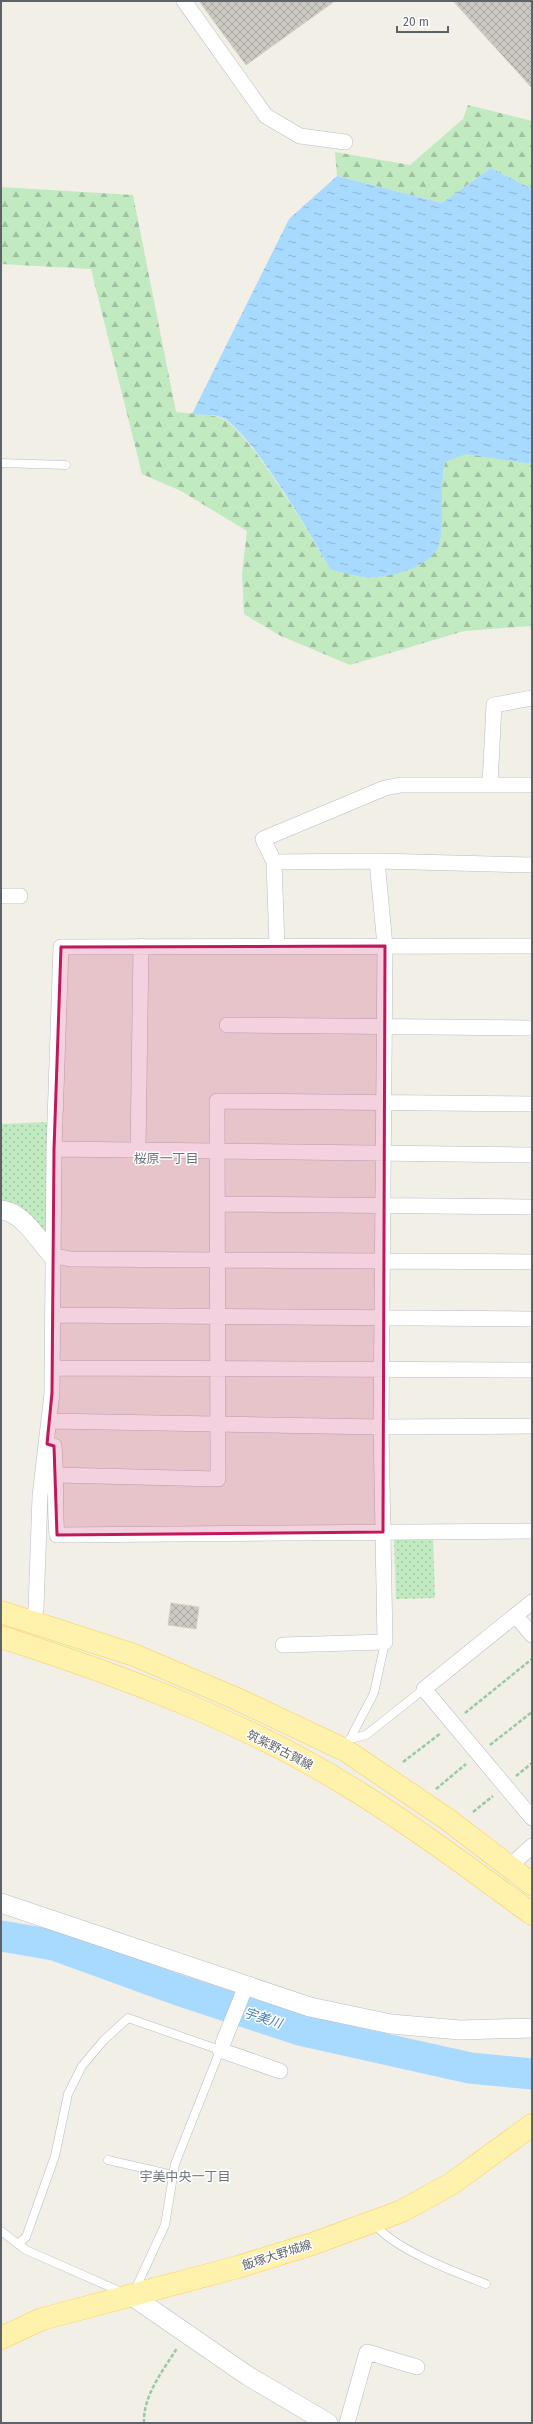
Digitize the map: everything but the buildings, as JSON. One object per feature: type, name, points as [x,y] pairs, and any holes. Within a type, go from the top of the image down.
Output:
[{"type":"main road","points":[[1,1612],[134,1655],[347,1744],[532,1884]]},
{"type":"main road","name":"筑紫野古賀線","points":[[1,1637],[139,1685],[211,1715],[287,1752],[373,1802],[532,1914]]},
{"type":"main road","name":"飯塚大野城線","points":[[1,2338],[42,2319],[238,2267],[402,2211],[451,2184],[532,2125]]},
{"type":"street","points":[[184,1],[266,116],[300,136],[345,142]]},
{"type":"street","points":[[490,785],[494,704],[532,698]]},
{"type":"street","points":[[277,945],[274,862],[263,839],[385,788],[401,785],[532,785]]},
{"type":"street","points":[[274,862],[378,861],[532,865]]},
{"type":"street","points":[[283,1645],[384,1642],[381,1370],[382,1102],[385,946],[378,861]]},
{"type":"street","points":[[1,896],[20,896]]},
{"type":"street","points":[[32,1623],[36,1608],[40,1496],[50,1421],[52,1368],[54,1150],[61,947],[277,945],[532,946]]},
{"type":"street","points":[[138,1151],[141,946]]},
{"type":"street","points":[[227,1025],[532,1028]]},
{"type":"street","points":[[57,1475],[218,1479],[219,1261],[217,1101],[532,1104]]},
{"type":"street","points":[[54,1150],[532,1155]]},
{"type":"street","points":[[218,1204],[532,1207]]},
{"type":"street","points":[[1,1210],[10,1211],[20,1219],[52,1255],[70,1259],[532,1262]]},
{"type":"street","points":[[52,1315],[532,1319]]},
{"type":"street","points":[[52,1368],[532,1370]]},
{"type":"street","points":[[50,1421],[381,1427],[532,1426]]},
{"type":"street","points":[[46,1444],[54,1446],[57,1475],[54,1502],[57,1535],[532,1531]]},
{"type":"street","points":[[532,1602],[424,1689],[532,1818]]},
{"type":"street","points":[[516,1616],[532,1635]]},
{"type":"street","points":[[509,1867],[532,1846]]},
{"type":"street","points":[[1,1903],[244,1991],[310,2007],[391,2024],[460,2030],[532,2028]]},
{"type":"street","points":[[244,1991],[221,2047],[280,2071]]},
{"type":"street","points":[[132,2296],[187,2332],[248,2376],[328,2423]]},
{"type":"street","points":[[347,2423],[367,2352],[416,2367]]},
{"type":"lane","points":[[1,463],[66,465]]},
{"type":"lane","points":[[347,1744],[374,1693],[384,1642]]},
{"type":"lane","points":[[347,1744],[366,1735],[424,1689]]},
{"type":"lane","points":[[1,2231],[18,2244],[26,2250],[132,2296],[165,2225],[175,2164],[221,2047],[128,2018],[104,2040],[82,2066],[68,2094],[55,2156],[26,2237],[18,2244]]},
{"type":"lane","points":[[108,2160],[173,2175]]},
{"type":"lane","points":[[373,2222],[382,2233],[444,2268],[486,2284]]},
{"type":"path","points":[[404,1762],[532,1659]]},
{"type":"path","points":[[434,1790],[532,1712]]},
{"type":"path","points":[[473,1812],[504,1785]]},
{"type":"path","points":[[144,2423],[143,2409],[148,2397],[187,2332]]},
{"type":"highlighted area","points":[[385,946],[383,1532],[57,1535],[54,1446],[47,1444],[52,1393],[54,1149],[61,947]]},
{"type":"green space","points":[[468,105],[532,121],[532,189],[491,168],[442,203],[337,176],[335,152],[410,165],[463,119]]},
{"type":"green space","points":[[1,187],[133,195],[176,412],[205,414],[221,418],[232,426],[247,441],[279,486],[330,569],[440,543],[441,485],[445,462],[466,453],[532,464],[532,626],[464,631],[350,665],[281,636],[244,614],[242,574],[247,531],[181,491],[142,474],[91,269],[1,264]]},
{"type":"green space","points":[[49,1122],[47,1232],[40,1232],[10,1202],[1,1201],[1,1124]]},
{"type":"green space","points":[[433,1538],[435,1598],[396,1599],[394,1539]]},
{"type":"water","points":[[491,168],[532,189],[532,464],[466,454],[445,462],[442,482],[442,521],[440,541],[437,550],[430,558],[409,570],[385,576],[365,577],[330,569],[281,487],[249,443],[235,427],[220,417],[192,414],[289,219],[337,176],[442,203]]},
{"type":"waterway","name":"宇美川","points":[[1,1936],[54,1945],[178,1990],[300,2030],[470,2068],[532,2074]]},
{"type":"district","name":"桜原一丁目","points":[[166,1158]]},
{"type":"district","name":"宇美中央一丁目","points":[[185,2176]]}]
